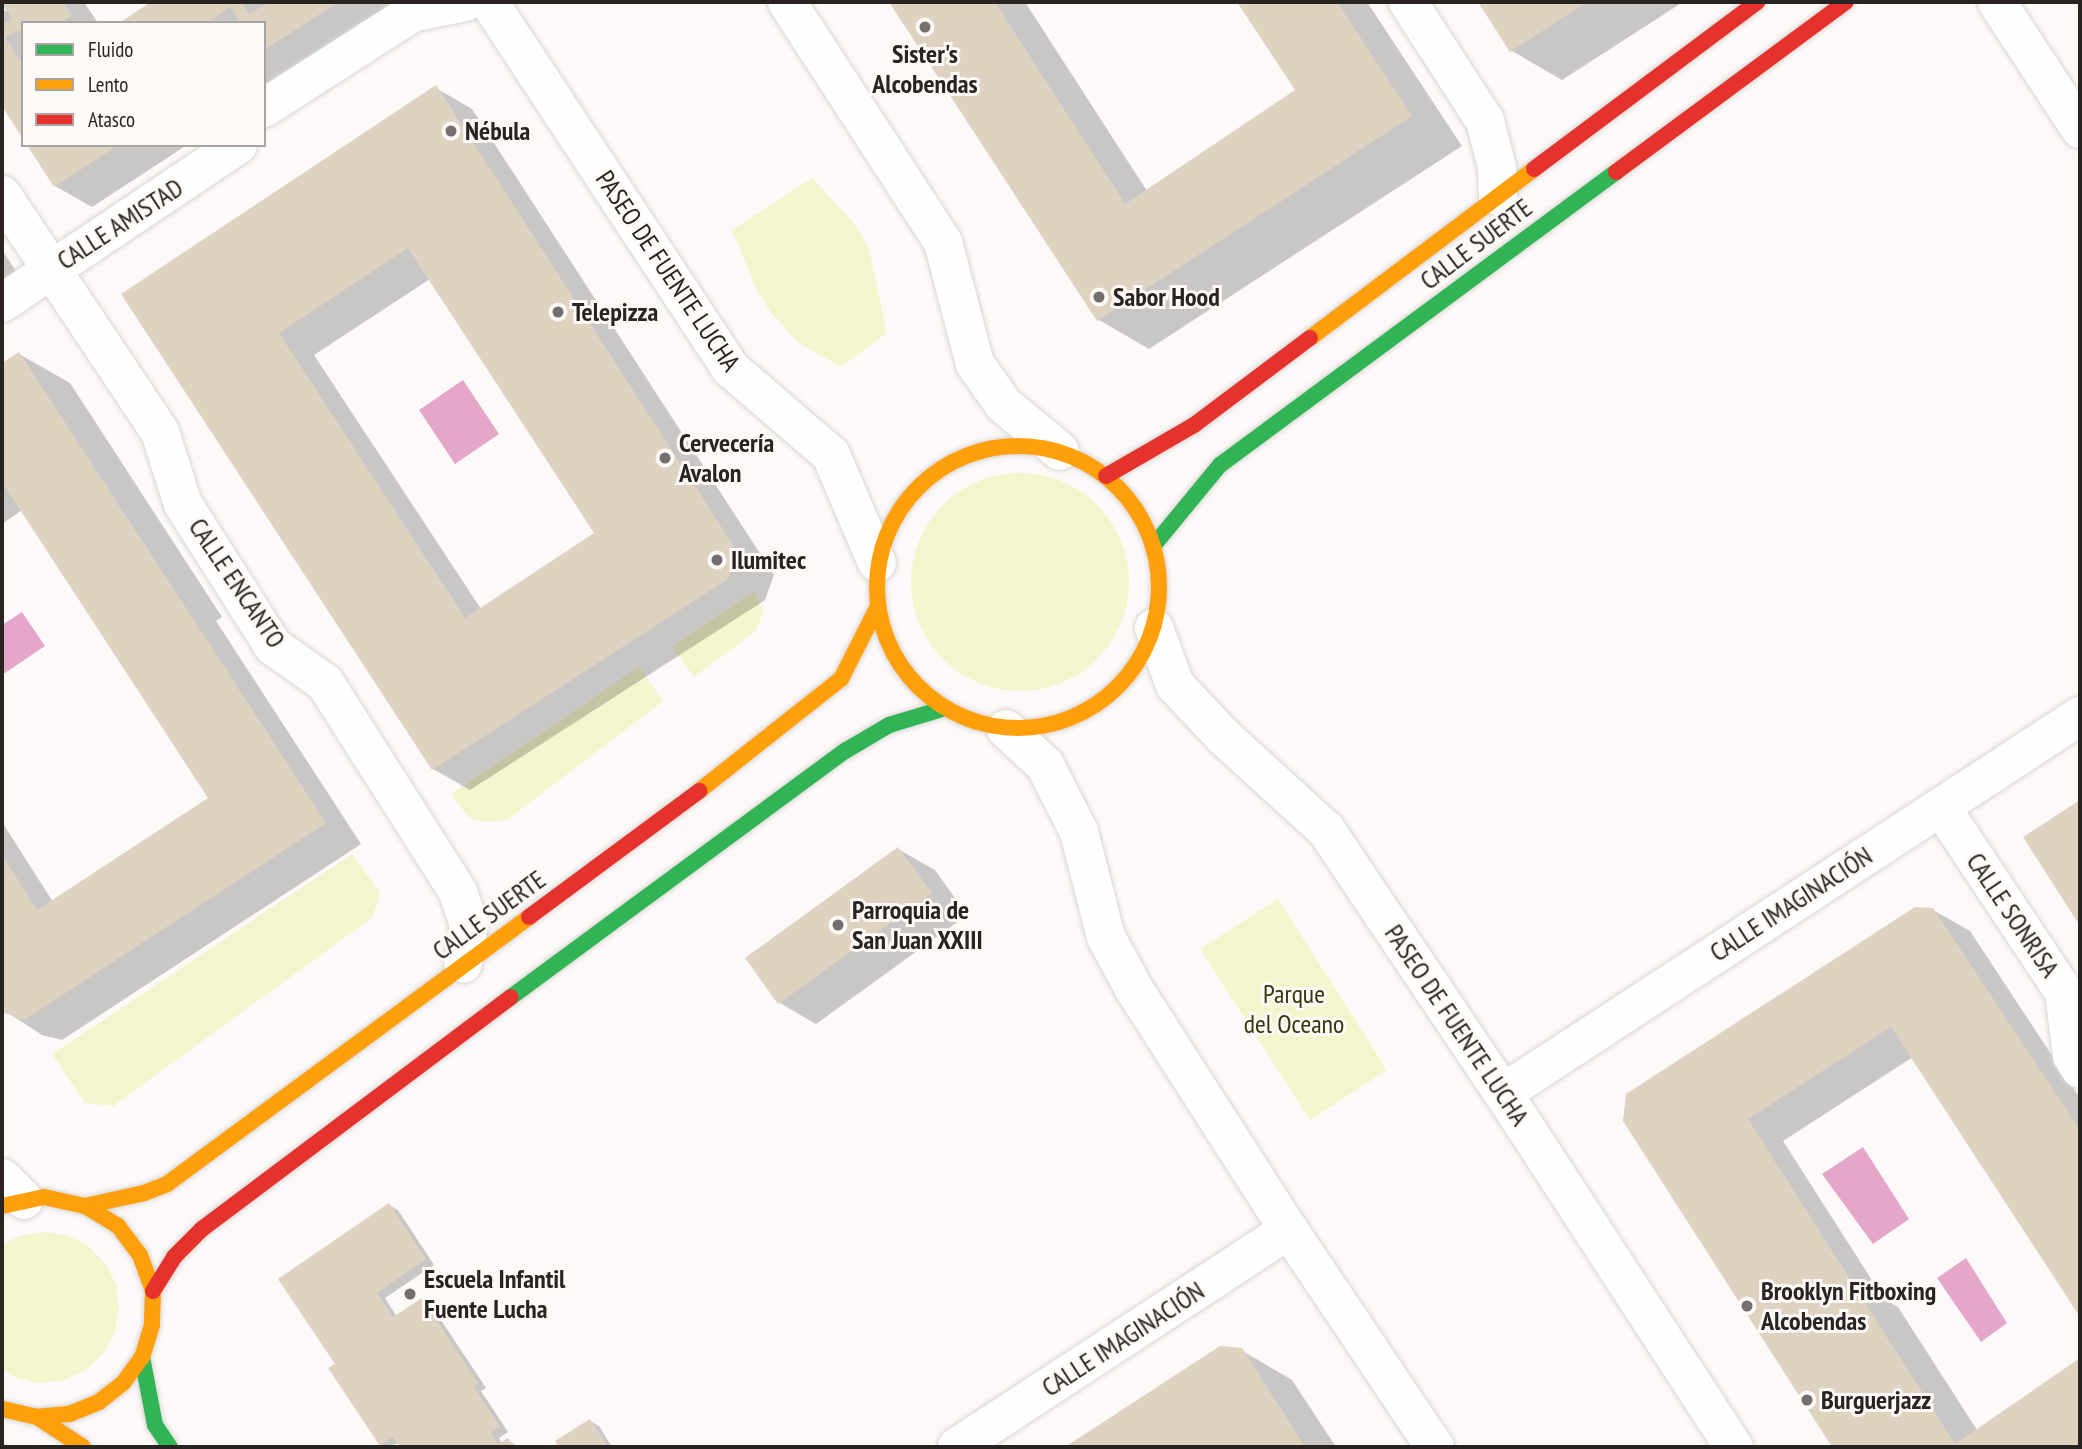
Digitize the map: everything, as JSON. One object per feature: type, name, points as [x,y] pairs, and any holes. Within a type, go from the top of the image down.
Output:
[{"type":"main road","name":"CALLE SUERTE","points":[[1107,476],[1194,425],[1757,2]]},
{"type":"main road","name":"CALLE SUERTE","points":[[1154,545],[1220,465],[1846,2]]},
{"type":"main road","points":[[1000,446],[1060,451],[1107,476],[1135,506],[1154,545],[1160,586],[1154,628],[1122,684],[1069,720],[1006,729],[964,719],[942,709],[903,671],[886,641],[877,608],[877,563],[900,508],[943,466],[1000,446]]},
{"type":"main road","name":"CALLE SUERTE","points":[[85,1206],[144,1193],[167,1184],[811,705],[841,679],[877,608]]},
{"type":"main road","points":[[153,1291],[174,1257],[202,1229],[580,946],[845,751],[889,725],[942,709]]},
{"type":"main road","points":[[2,1409],[37,1417],[69,1414],[99,1402],[123,1383],[142,1357],[152,1325],[153,1291],[141,1255],[118,1226],[85,1206],[44,1197],[9,1194]]},
{"type":"main road","points":[[142,1357],[155,1425],[170,1447]]},
{"type":"main road","points":[[37,1417],[83,1447]]},
{"type":"street","points":[[266,107],[412,13],[465,2]]},
{"type":"street","name":"PASEO DE FUENTE LUCHA","points":[[489,2],[730,368],[831,455],[877,563]]},
{"type":"street","points":[[787,2],[943,242],[975,364],[1004,405],[1060,451]]},
{"type":"street","points":[[1408,2],[1485,121],[1497,167],[1498,196]]},
{"type":"street","points":[[1997,2],[2080,129]]},
{"type":"street","name":"CALLE AMISTAD","points":[[2,303],[235,147]]},
{"type":"street","name":"CALLE ENCANTO","points":[[2,195],[160,432],[183,504],[273,646],[325,683],[458,892],[469,924],[463,964]]},
{"type":"street","name":"PASEO DE FUENTE LUCHA","points":[[1154,628],[1175,685],[1223,736],[1326,830],[1503,1093],[1734,1447]]},
{"type":"street","name":"CALLE IMAGINACIÓN","points":[[1503,1093],[2080,716]]},
{"type":"street","points":[[1006,729],[1045,765],[1079,832],[1106,937],[1134,989],[1289,1230],[1435,1447]]},
{"type":"street","name":"CALLE SONRISA","points":[[1941,807],[2064,992],[2072,1056],[2080,1069]]},
{"type":"street","name":"CALLE IMAGINACIÓN","points":[[957,1447],[1289,1230]]},
{"type":"green space","points":[[812,178],[853,222],[869,249],[887,333],[841,367],[799,343],[771,313],[756,288],[732,230]]},
{"type":"green space","points":[[1031,473],[1062,481],[1081,491],[1097,505],[1111,521],[1121,540],[1129,582],[1121,624],[1111,643],[1097,659],[1081,673],[1062,683],[1031,691],[1009,691],[978,683],[959,673],[929,643],[919,624],[913,603],[911,571],[919,540],[929,521],[959,491],[978,481],[999,475]]},
{"type":"green space","points":[[754,591],[763,612],[756,631],[694,677],[672,647]]},
{"type":"green space","points":[[639,667],[663,701],[507,820],[487,822],[469,818],[451,794]]},
{"type":"green space","points":[[352,854],[380,892],[373,917],[113,1106],[85,1103],[52,1054]]},
{"type":"green space","name":"Parque del Oceano","points":[[1278,899],[1387,1070],[1310,1120],[1200,949]]},
{"type":"green space","points":[[43,1232],[67,1235],[88,1246],[105,1263],[116,1284],[119,1308],[115,1332],[104,1353],[86,1370],[62,1381],[37,1383],[12,1376],[2,1369],[2,1245],[19,1236]]},
{"type":"shaded area","points":[[463,380],[499,434],[455,464],[419,410]]},
{"type":"shaded area","points":[[22,612],[45,646],[2,675],[2,625]]},
{"type":"shaded area","points":[[1863,1147],[1909,1219],[1873,1244],[1822,1174]]},
{"type":"shaded area","points":[[1966,1258],[2007,1323],[1981,1342],[1937,1278]]},
{"type":"building","points":[[2,2],[63,2],[72,15],[64,21],[21,21],[21,33],[19,30],[5,38],[21,62],[21,136],[2,106],[2,25],[12,19]]},
{"type":"building","points":[[151,2],[241,2],[249,14],[269,2],[339,2],[266,49],[266,21],[238,21],[230,7],[210,21],[122,21]]},
{"type":"building","points":[[889,2],[995,2],[1125,204],[1295,90],[1237,2],[1337,2],[1412,116],[1097,321]]},
{"type":"building","points":[[1478,2],[1587,2],[1510,52]]},
{"type":"building","points":[[436,85],[738,553],[728,579],[432,770],[121,294]],"holes":[[[408,248],[594,533],[465,618],[279,333]]]},
{"type":"building","points":[[28,147],[115,147],[54,187]]},
{"type":"building","points":[[19,352],[326,823],[24,1020],[2,1012],[2,855],[37,910],[208,798],[2,482],[2,363]]},
{"type":"building","points":[[2080,800],[2080,926],[2023,837]]},
{"type":"building","name":"Parroquia de San Juan XXIII","points":[[898,847],[932,893],[778,1004],[745,958]]},
{"type":"building","points":[[1915,907],[1933,908],[2080,1130],[2080,1317],[1891,1027],[1748,1119],[1955,1444],[2080,1358],[2080,1447],[1832,1447],[1623,1121],[1626,1094]]},
{"type":"building","points":[[389,1203],[426,1259],[377,1293],[393,1317],[422,1298],[478,1383],[473,1386],[500,1427],[491,1433],[498,1444],[508,1438],[514,1447],[400,1447],[393,1437],[380,1446],[328,1368],[335,1364],[278,1279]]},
{"type":"building","points":[[1220,1346],[1242,1348],[1305,1447],[1065,1447]]},
{"type":"building","points":[[590,1419],[608,1447],[559,1447],[555,1441]]},
{"type":"traffic: fast","points":[[1154,545],[1220,465],[1616,172]]},
{"type":"traffic: fast","points":[[511,997],[845,751],[889,725],[942,709]]},
{"type":"traffic: fast","points":[[142,1357],[155,1425],[170,1447]]},
{"type":"traffic: slow","points":[[1310,338],[1534,169]]},
{"type":"traffic: slow","points":[[1018,446],[1045,449],[1072,457],[1107,478],[1127,498],[1142,521],[1153,546],[1159,587],[1156,614],[1148,641],[1127,676],[1107,696],[1084,711],[1059,722],[1018,728],[991,725],[964,717],[929,696],[909,676],[894,653],[883,628],[877,587],[880,560],[888,533],[909,498],[929,478],[952,463],[977,452],[1018,446]]},
{"type":"traffic: slow","points":[[699,791],[841,679],[877,608]]},
{"type":"traffic: slow","points":[[85,1206],[144,1193],[167,1184],[529,917]]},
{"type":"traffic: slow","points":[[2,1206],[44,1197],[85,1206],[118,1226],[140,1255],[153,1291],[152,1325],[142,1357],[123,1383],[99,1402],[69,1414],[37,1417],[2,1409]]},
{"type":"traffic: slow","points":[[37,1417],[83,1447]]},
{"type":"traffic: jam","points":[[1534,169],[1757,2]]},
{"type":"traffic: jam","points":[[1616,172],[1846,2]]},
{"type":"traffic: jam","points":[[1106,476],[1194,425],[1310,338]]},
{"type":"traffic: jam","points":[[529,917],[699,791]]},
{"type":"traffic: jam","points":[[153,1291],[174,1257],[202,1229],[511,997]]},
{"type":"place","name":"Sister's Alcobendas","points":[[925,27]]},
{"type":"place","name":"Nébula","points":[[451,131]]},
{"type":"place","name":"Sabor Hood","points":[[1099,297]]},
{"type":"place","name":"Telepizza","points":[[558,312]]},
{"type":"place","name":"Cervecería Avalon","points":[[665,458]]},
{"type":"place","name":"Ilumitec","points":[[717,560]]},
{"type":"place","name":"Parroquia de San Juan XXIII","points":[[838,925]]},
{"type":"place","name":"Escuela Infantil Fuente Lucha","points":[[410,1294]]},
{"type":"place","name":"Brooklyn Fitboxing Alcobendas","points":[[1747,1306]]},
{"type":"place","name":"Burguerjazz","points":[[1807,1400]]}]
